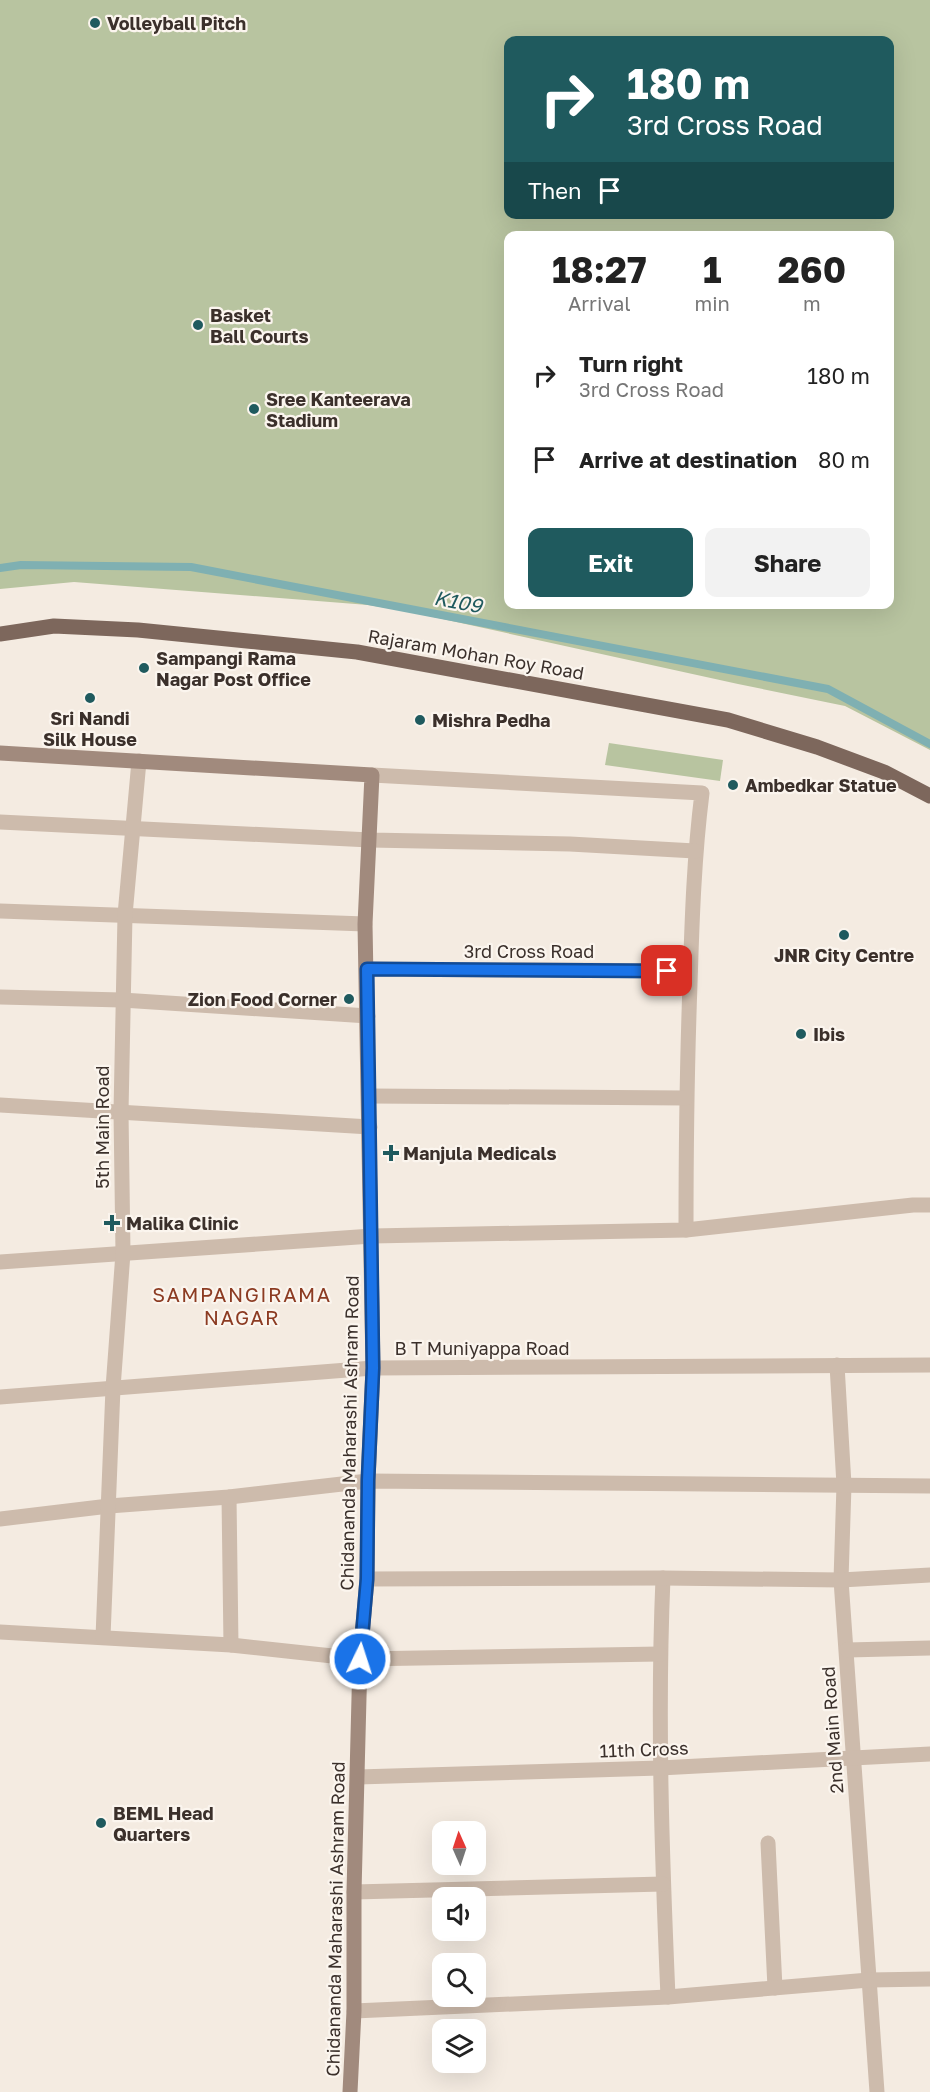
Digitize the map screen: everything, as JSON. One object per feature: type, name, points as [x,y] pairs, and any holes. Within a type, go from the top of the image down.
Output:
[{"type":"main road","name":"Rajaram Mohan Roy Road","points":[[0,634],[54,626],[138,630],[357,652],[728,720],[828,751],[884,772],[930,796]]},
{"type":"street","points":[[0,753],[702,794],[695,851],[690,971],[686,1098],[686,1230]]},
{"type":"street","name":"5th Main Road","points":[[103,1637],[113,1388],[123,1253],[121,1112],[125,915],[139,761]]},
{"type":"street","name":"Chidananda Maharashi Ashram Road","points":[[350,2092],[354,2011],[354,1892],[360,1659],[367,1579],[368,1480],[373,1368],[370,1096],[365,924],[372,775]]},
{"type":"street","points":[[0,822],[370,840],[570,844],[695,851]]},
{"type":"street","points":[[0,911],[365,924]]},
{"type":"street","name":"3rd Cross Road","points":[[367,969],[690,971]]},
{"type":"street","points":[[0,997],[122,1000],[368,1016]]},
{"type":"street","points":[[370,1096],[686,1098]]},
{"type":"street","points":[[0,1106],[370,1127]]},
{"type":"street","points":[[0,1262],[372,1236],[686,1230],[930,1205]]},
{"type":"street","name":"2nd Main Road","points":[[837,1365],[844,1485],[841,1580],[877,2092]]},
{"type":"street","name":"B T Muniyappa Road","points":[[0,1397],[373,1368],[930,1365]]},
{"type":"street","points":[[0,1519],[109,1506],[229,1497],[368,1480],[930,1486]]},
{"type":"street","points":[[229,1497],[231,1645]]},
{"type":"street","points":[[367,1579],[841,1580],[930,1575]]},
{"type":"street","points":[[663,1578],[660,1768],[668,1997]]},
{"type":"street","points":[[0,1632],[231,1645],[360,1659],[660,1654]]},
{"type":"street","points":[[846,1650],[930,1647]]},
{"type":"street","name":"11th Cross","points":[[358,1777],[660,1768],[930,1754]]},
{"type":"street","points":[[768,1843],[775,1988]]},
{"type":"street","points":[[354,1892],[663,1884]]},
{"type":"street","points":[[354,2011],[668,1997],[869,1980],[930,1979]]},
{"type":"green space","name":"Sree Kanteerava Stadium","points":[[0,0],[930,0],[930,750],[845,706],[406,611],[368,605],[74,582],[0,589]]},
{"type":"green space","points":[[609,743],[723,760],[720,781],[605,765]]},
{"type":"waterway","name":"K109","points":[[0,568],[21,565],[191,567],[828,689],[930,744]]},
{"type":"place","name":"Volleyball Pitch","points":[[95,23]]},
{"type":"place","name":"Basket Ball Courts","points":[[198,325]]},
{"type":"place","name":"Sree Kanteerava Stadium","points":[[254,409]]},
{"type":"place","name":"Sampangi Rama Nagar Post Office","points":[[144,668]]},
{"type":"place","name":"Sri Nandi Silk House","points":[[90,698]]},
{"type":"place","name":"Mishra Pedha","points":[[420,720]]},
{"type":"place","name":"Ambedkar Statue","points":[[733,785]]},
{"type":"place","name":"JNR City Centre","points":[[844,935]]},
{"type":"place","name":"Zion Food Corner","points":[[349,999]]},
{"type":"place","name":"Ibis","points":[[801,1034]]},
{"type":"place","name":"Manjula Medicals","points":[[391,1153]]},
{"type":"place","name":"Malika Clinic","points":[[112,1223]]},
{"type":"place","name":"BEML Head Quarters","points":[[101,1823]]},
{"type":"district","name":"SAMPANGIRAMA NAGAR","points":[[242,1306]]},
{"type":"route","points":[[360,1659],[367,1579],[368,1480],[373,1368],[367,969],[667,971]]}]
